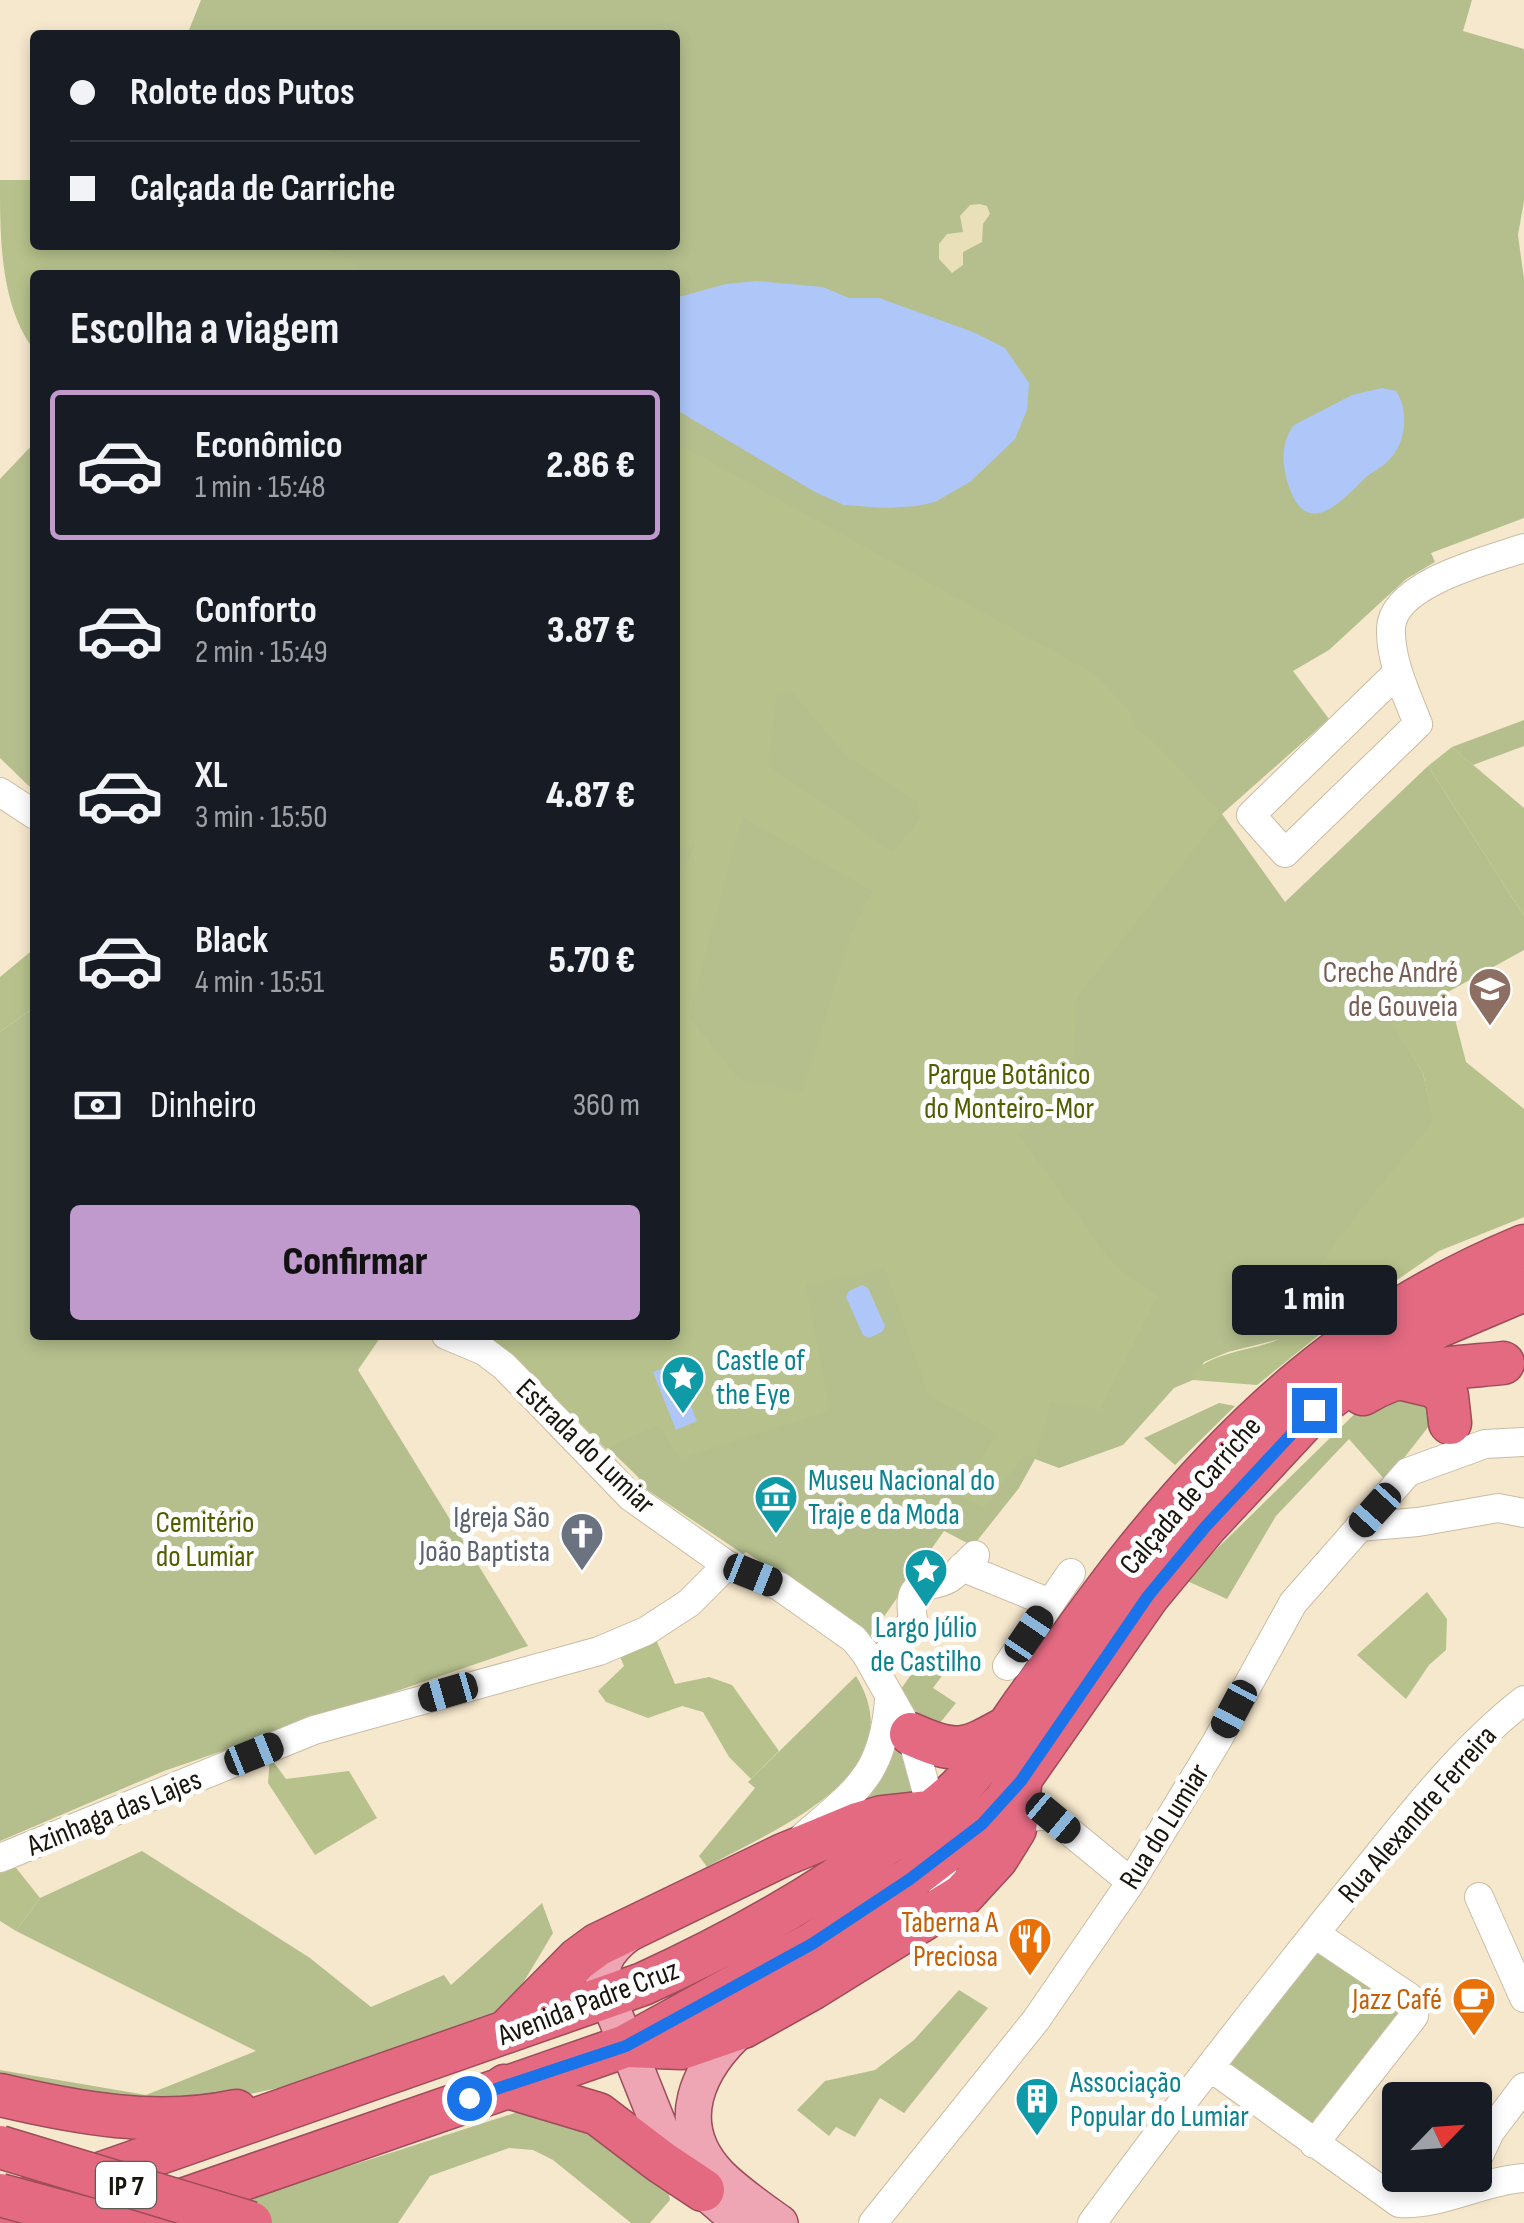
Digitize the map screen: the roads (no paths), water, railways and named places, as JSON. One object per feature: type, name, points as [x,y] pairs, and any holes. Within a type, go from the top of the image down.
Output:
[{"type":"highway","name":"Calçada de Carriche","points":[[1023,1675],[1266,1408],[1365,1330],[1412,1299],[1524,1246]]},
{"type":"highway","name":"Calçada de Carriche","points":[[1021,1781],[1148,1596],[1206,1526],[1314,1410],[1375,1363],[1436,1328],[1524,1290]]},
{"type":"highway","points":[[1262,1468],[1380,1383],[1504,1362]]},
{"type":"highway","points":[[1399,1378],[1433,1386],[1446,1396],[1451,1409],[1450,1423]]},
{"type":"highway","name":"Avenida Padre Cruz","points":[[0,2209],[608,1998],[708,1954],[775,1918],[860,1864],[932,1811],[970,1776],[1008,1727],[1023,1675]]},
{"type":"highway","points":[[900,1717],[939,1747],[970,1748],[1008,1727]]},
{"type":"highway","name":"Avenida Padre Cruz","points":[[116,2223],[626,2046],[812,1944],[942,1855],[995,1812],[1021,1781]]},
{"type":"highway","points":[[626,2046],[682,2048],[743,2027],[813,1988],[976,1884],[1015,1829],[1021,1781]]},
{"type":"highway","points":[[503,2035],[578,1959],[598,1946],[783,1855],[858,1824],[932,1811]]},
{"type":"highway","points":[[0,2095],[78,2113],[154,2118],[216,2116],[358,2086]]},
{"type":"highway","points":[[505,2086],[598,2114],[703,2190]]},
{"type":"highway","name":"IP 7","points":[[0,2146],[251,2223]]},
{"type":"highway","name":"IP 7","points":[[0,2194],[103,2223]]},
{"type":"main road","points":[[632,1930],[603,1960],[601,1974],[608,1998],[665,2140],[703,2190],[741,2223]]},
{"type":"main road","points":[[743,2027],[705,2069],[695,2100],[694,2128],[704,2154],[719,2175],[780,2223]]},
{"type":"street","points":[[1398,672],[1251,815],[1285,853],[1418,724],[1398,672],[1391,623],[1408,597],[1428,584],[1524,548]]},
{"type":"street","points":[[0,792],[30,812]]},
{"type":"street","name":"Estrada do Lumiar","points":[[458,1340],[484,1351],[504,1366],[631,1497],[727,1564],[780,1586],[854,1639],[876,1668],[900,1717],[932,1811],[945,1887],[932,1912]]},
{"type":"street","name":"Rua do Lumiar","points":[[873,2223],[1036,2020],[1131,1882],[1217,1741],[1292,1603],[1408,1472],[1485,1444],[1524,1442]]},
{"type":"street","points":[[1359,1527],[1498,1508],[1524,1513]]},
{"type":"street","points":[[876,1668],[913,1620],[910,1604],[917,1590],[928,1582],[947,1581],[969,1561],[1050,1602]]},
{"type":"street","name":"Azinhaga das Lajes","points":[[0,1858],[314,1730],[599,1652],[646,1631],[690,1603],[727,1564]]},
{"type":"street","points":[[1023,1675],[1050,1602],[1071,1573]]},
{"type":"street","name":"Rua Alexandre Ferreira","points":[[1092,2223],[1314,1934],[1437,1784],[1485,1730],[1524,1700]]},
{"type":"street","points":[[783,1855],[858,1788],[870,1772],[887,1728],[900,1717]]},
{"type":"street","points":[[1015,1829],[1040,1814],[1053,1818],[1131,1882]]},
{"type":"street","points":[[1480,1898],[1524,1998]]},
{"type":"street","name":"Rua Alexandre Ferreira","points":[[1314,1934],[1409,1997],[1415,2008],[1414,2016],[1314,2144]]},
{"type":"street","points":[[1210,2067],[1382,2191]]},
{"type":"street","points":[[1492,2129],[1524,2087]]},
{"type":"street","points":[[1492,2181],[1524,2178]]},
{"type":"street","points":[[1383,2192],[1399,2203],[1416,2204],[1446,2192]]},
{"type":"water","points":[[757,281],[823,287],[849,298],[879,298],[973,332],[1005,348],[1029,383],[1027,410],[1015,439],[970,482],[935,502],[885,508],[844,505],[815,492],[680,412],[680,297],[726,284]]},
{"type":"water","points":[[1382,388],[1396,391],[1403,409],[1404,428],[1398,448],[1340,502],[1319,513],[1309,513],[1300,507],[1286,477],[1285,443],[1290,431],[1294,425],[1352,395]]},
{"type":"water","points":[[862,1285],[868,1288],[885,1326],[869,1338],[863,1335],[846,1297]]},
{"type":"water","points":[[674,1364],[697,1421],[676,1430],[653,1372]]},
{"type":"place","name":"Creche André de Gouveia","points":[[1490,1027]]},
{"type":"place","name":"Castle of the Eye","points":[[683,1415]]},
{"type":"place","name":"Museu Nacional do Traje e da Moda","points":[[776,1535]]},
{"type":"place","name":"Igreja São João Baptista","points":[[582,1572]]},
{"type":"place","name":"Largo Júlio de Castilho","points":[[926,1608]]},
{"type":"place","name":"Taberna A Preciosa","points":[[1030,1977]]},
{"type":"place","name":"Jazz Café","points":[[1474,2037]]},
{"type":"place","name":"Associação Popular do Lumiar","points":[[1037,2137]]},
{"type":"park label","name":"Parque Botânico do Monteiro-Mor","points":[[1009,1091]]},
{"type":"park label","name":"Cemitério do Lumiar","points":[[205,1539]]}]
